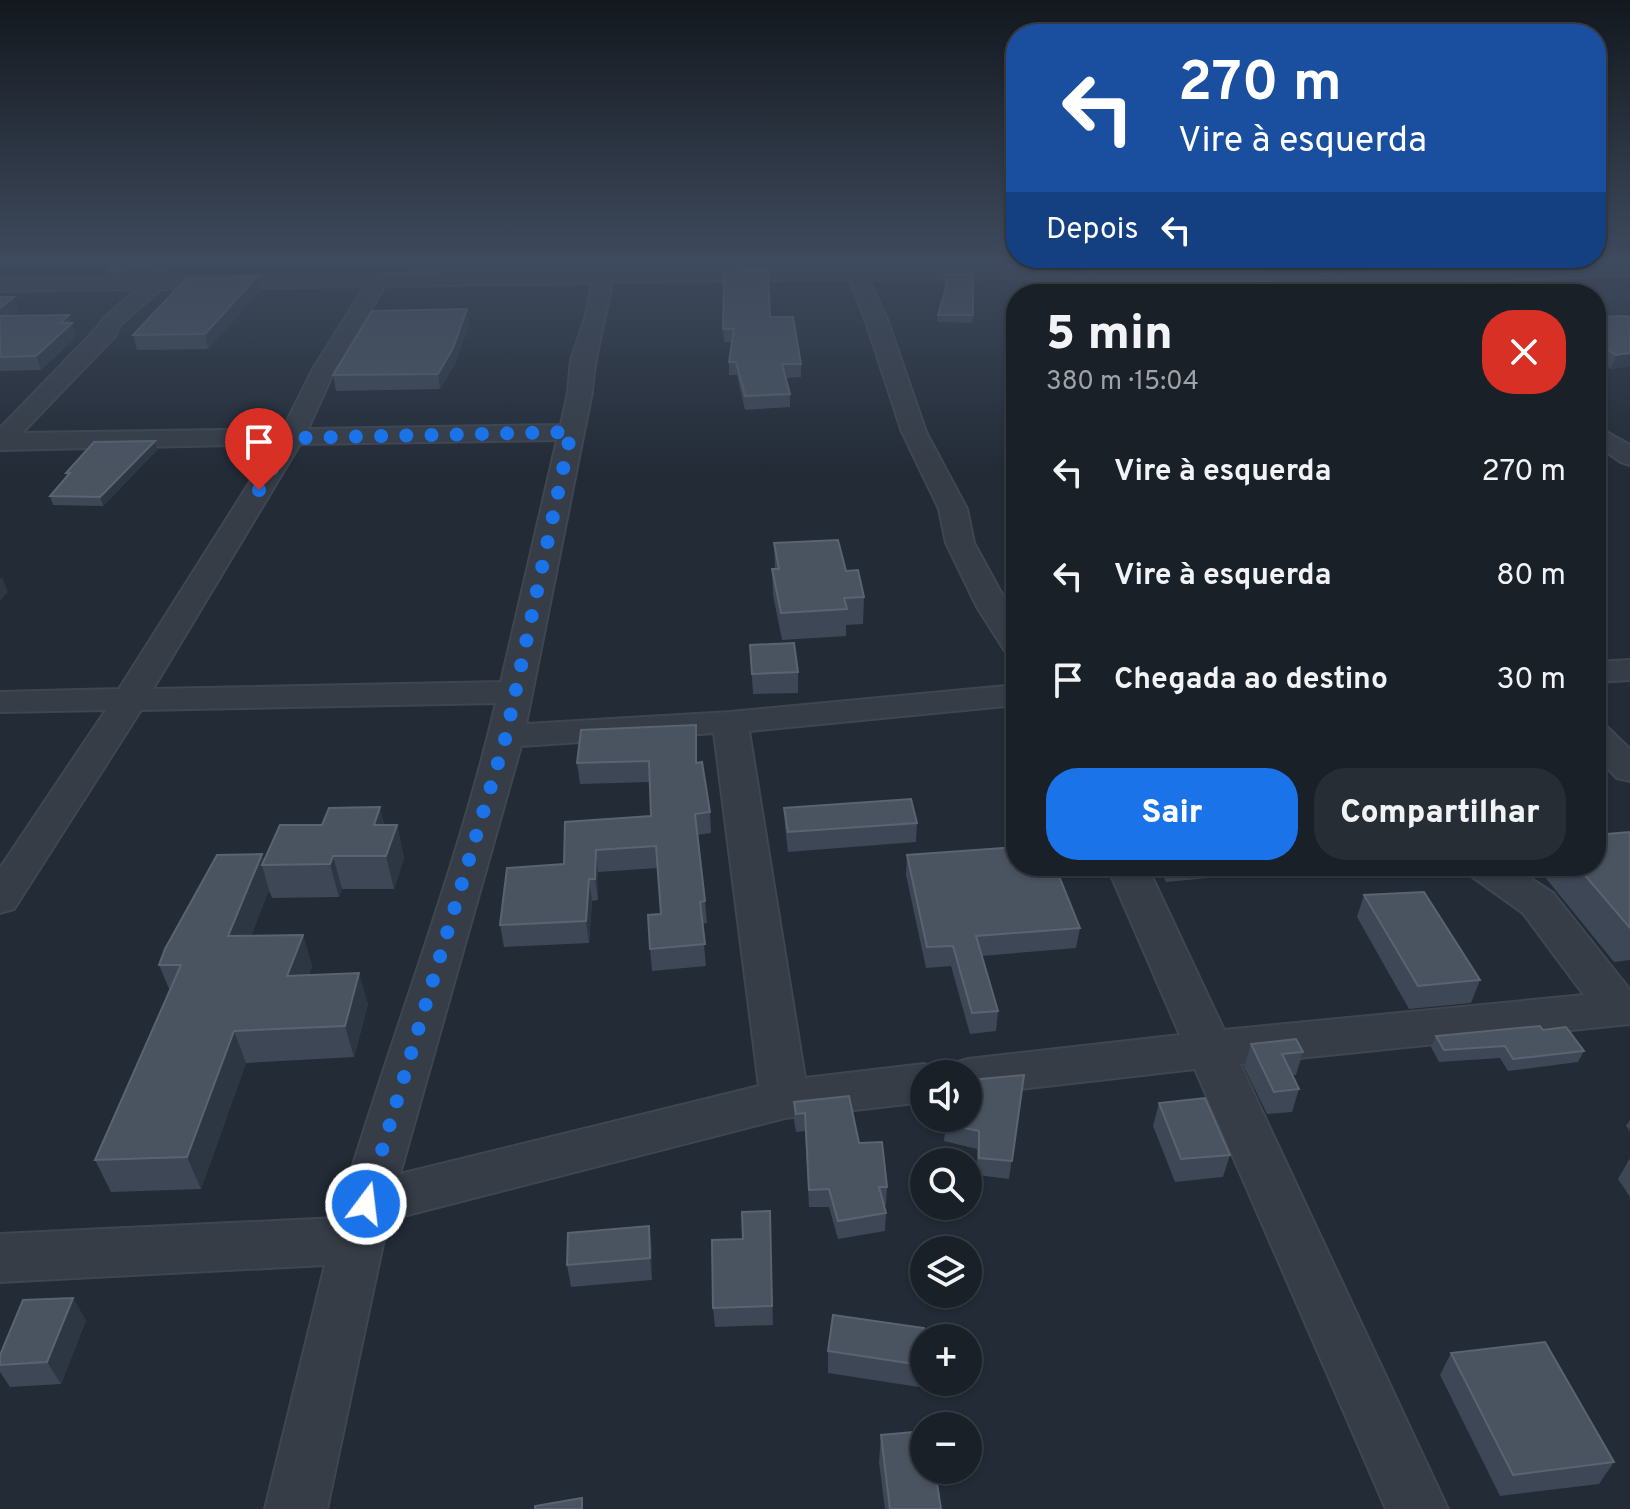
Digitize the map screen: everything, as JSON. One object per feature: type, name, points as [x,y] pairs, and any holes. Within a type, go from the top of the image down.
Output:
[{"type":"street","points":[[0,441],[107,331]]},
{"type":"street","points":[[0,899],[130,700],[291,438],[324,369],[347,331]]},
{"type":"street","points":[[296,1509],[362,1222],[506,736],[571,432],[582,360],[592,331]]},
{"type":"street","points":[[880,331],[914,432],[953,509],[960,543],[1006,629]]},
{"type":"street","points":[[0,441],[571,432]]},
{"type":"street","points":[[1606,441],[1630,457]]},
{"type":"street","points":[[1606,671],[1630,670]]},
{"type":"street","points":[[0,702],[516,692]]},
{"type":"street","points":[[506,736],[730,722],[1006,696]]},
{"type":"street","points":[[730,722],[785,1099]]},
{"type":"street","points":[[1606,745],[1630,770]]},
{"type":"street","points":[[1132,876],[1417,1509]]},
{"type":"street","points":[[1499,876],[1538,903],[1624,1007]]},
{"type":"street","points":[[982,1075],[1624,1007]]},
{"type":"street","points":[[0,1258],[362,1222],[785,1099],[910,1085]]},
{"type":"building","points":[[0,331],[63,331],[36,356],[0,357]]},
{"type":"building","points":[[136,331],[207,331],[205,334],[133,335]]},
{"type":"building","points":[[360,331],[459,331],[438,374],[333,375]]},
{"type":"building","points":[[734,331],[795,331],[801,364],[782,364],[790,394],[745,396],[736,362],[729,362]]},
{"type":"building","points":[[1606,331],[1630,331],[1630,353],[1616,355],[1606,348]]},
{"type":"building","points":[[155,441],[100,497],[50,496],[94,442]]},
{"type":"building","points":[[838,540],[846,571],[858,570],[864,597],[844,598],[847,609],[781,613],[772,569],[779,569],[774,543]]},
{"type":"building","points":[[794,643],[798,672],[752,674],[750,645]]},
{"type":"building","points":[[696,725],[696,763],[702,762],[710,812],[695,814],[705,901],[700,902],[705,944],[650,949],[648,915],[661,914],[656,846],[596,850],[595,879],[589,879],[586,921],[500,925],[507,868],[564,864],[565,822],[651,816],[649,761],[577,763],[581,730]]},
{"type":"building","points":[[911,799],[917,823],[788,832],[784,808]]},
{"type":"building","points":[[380,807],[374,825],[397,825],[386,856],[333,856],[330,864],[262,865],[280,825],[322,825],[329,808]]},
{"type":"building","points":[[1630,832],[1630,928],[1586,876],[1606,876],[1606,834]]},
{"type":"building","points":[[1006,848],[1006,876],[1059,876],[1080,928],[976,936],[998,1011],[972,1013],[953,946],[927,947],[907,855]]},
{"type":"building","points":[[262,854],[228,936],[303,935],[287,976],[359,973],[345,1026],[234,1031],[187,1157],[95,1160],[181,965],[159,965],[165,949],[217,855]]},
{"type":"building","points":[[1424,892],[1480,980],[1418,986],[1364,895]]},
{"type":"building","points":[[1540,1026],[1543,1030],[1566,1027],[1584,1051],[1513,1059],[1505,1046],[1444,1050],[1436,1036]]},
{"type":"building","points":[[1296,1039],[1303,1052],[1282,1054],[1299,1089],[1274,1092],[1251,1044]]},
{"type":"building","points":[[1024,1075],[1012,1161],[982,1158],[982,1148],[979,1148],[982,1079]]},
{"type":"building","points":[[849,1096],[859,1143],[882,1142],[887,1187],[879,1187],[886,1213],[838,1221],[829,1189],[809,1190],[805,1113],[796,1114],[794,1102]]},
{"type":"building","points":[[1205,1098],[1230,1155],[1181,1159],[1159,1103]]},
{"type":"building","points":[[770,1211],[772,1306],[713,1308],[712,1240],[743,1239],[742,1212]]},
{"type":"building","points":[[649,1226],[650,1258],[567,1265],[568,1233]]},
{"type":"building","points":[[73,1298],[47,1362],[0,1365],[0,1355],[23,1300]]},
{"type":"building","points":[[833,1315],[910,1326],[910,1363],[828,1351]]},
{"type":"building","points":[[1545,1342],[1614,1462],[1513,1475],[1451,1353]]},
{"type":"building","points":[[910,1432],[910,1484],[937,1484],[941,1509],[890,1509],[881,1435]]},
{"type":"building","points":[[582,1498],[582,1509],[535,1509],[535,1506]]},
{"type":"route","points":[[259,490],[291,438],[571,432],[506,736],[366,1204]]}]
